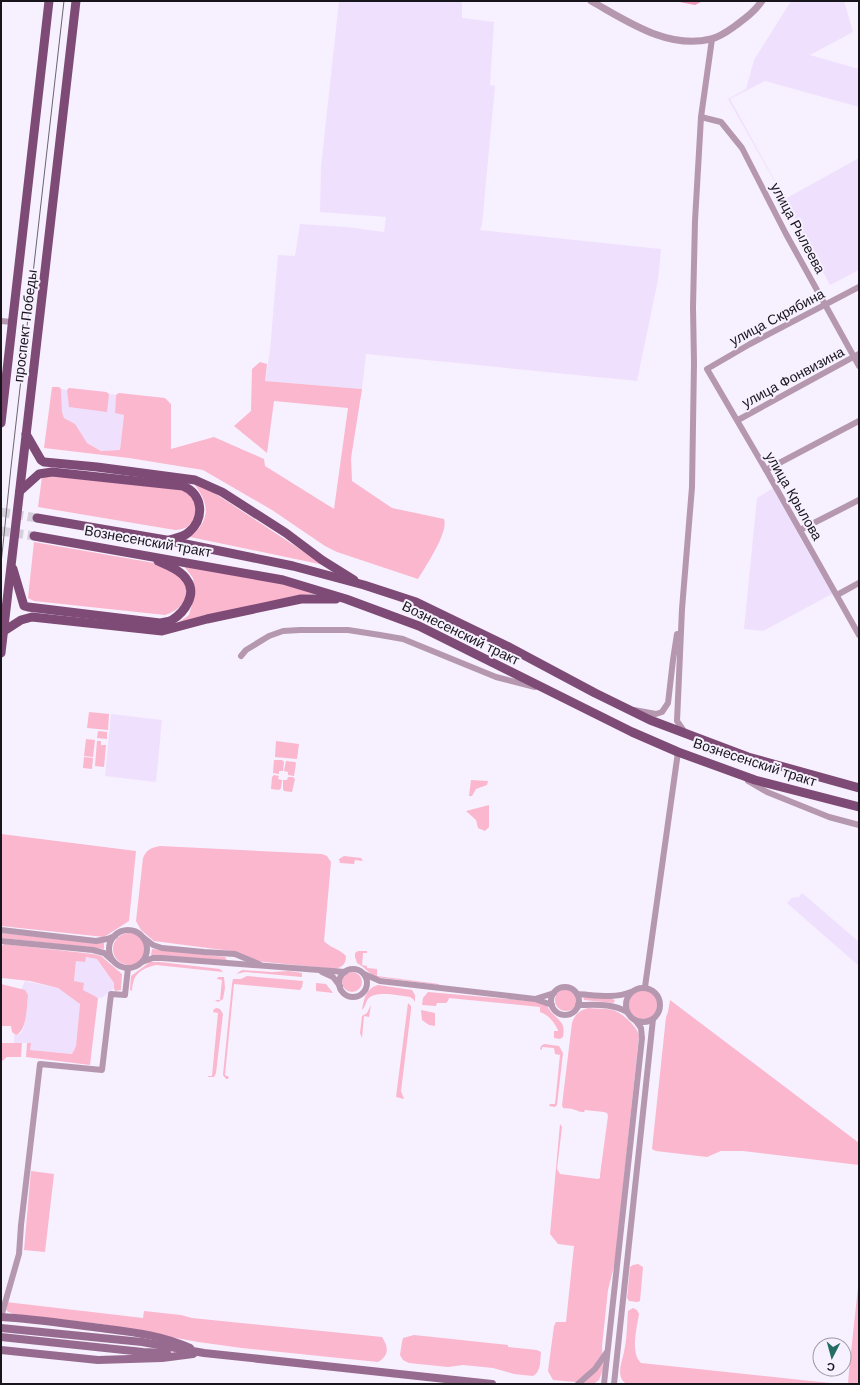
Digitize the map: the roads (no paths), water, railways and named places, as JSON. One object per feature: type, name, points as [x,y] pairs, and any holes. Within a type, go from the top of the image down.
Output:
[{"type":"main road","name":"проспект Победы","points":[[1,423],[49,1]]},
{"type":"main road","name":"проспект Победы","points":[[1,653],[76,1]]},
{"type":"main road","points":[[26,434],[40,460],[44,462],[97,467],[195,480],[222,492],[286,533],[322,560],[364,585]]},
{"type":"main road","points":[[20,491],[39,474],[52,472],[183,486],[191,489],[199,503],[200,511],[196,524],[189,532],[166,540]]},
{"type":"main road","name":"Вознесенский тракт","points":[[37,518],[166,540],[293,566],[364,585],[416,602],[508,646],[595,693],[650,720],[748,757],[859,788]]},
{"type":"main road","name":"Вознесенский тракт","points":[[34,536],[283,580],[346,599],[419,626],[543,689],[632,732],[678,752],[755,780],[859,807]]},
{"type":"main road","points":[[11,565],[24,606],[160,623],[171,620],[184,610],[190,599],[190,586],[187,579],[176,570],[148,556]]},
{"type":"main road","points":[[4,631],[21,620],[32,617],[162,631],[207,619],[300,599],[346,599]]},
{"type":"main road","points":[[1,1317],[42,1320],[141,1334],[175,1341],[204,1353]]},
{"type":"main road","points":[[2,1328],[142,1342],[204,1353],[492,1384]]},
{"type":"main road","points":[[2,1337],[143,1352],[204,1353]]},
{"type":"main road","points":[[1,1350],[98,1360],[162,1358],[204,1353]]},
{"type":"street","points":[[591,1],[658,36],[677,40],[696,41],[712,39],[726,33],[753,13],[762,1]]},
{"type":"street","points":[[688,734],[680,727],[677,721],[682,609],[692,487],[694,363],[693,281],[695,221],[701,117],[712,39]]},
{"type":"street","name":"улица Рылеева","points":[[701,117],[721,122],[742,148],[786,234],[825,305],[856,356],[859,366]]},
{"type":"street","name":"улица Скрябина","points":[[707,369],[750,344],[859,287]]},
{"type":"street","points":[[1,321],[12,322]]},
{"type":"street","name":"улица Фонвизина","points":[[738,420],[856,356]]},
{"type":"street","name":"улица Крылова","points":[[707,369],[738,420],[859,635]]},
{"type":"street","points":[[766,470],[859,420]]},
{"type":"street","points":[[800,530],[859,500]]},
{"type":"street","points":[[837,595],[859,584]]},
{"type":"street","points":[[625,708],[656,714],[662,712],[668,703],[673,660],[682,609]]},
{"type":"street","points":[[241,656],[246,650],[268,636],[283,631],[348,630],[403,640],[496,677],[543,689]]},
{"type":"street","points":[[645,987],[678,752]]},
{"type":"street","points":[[733,772],[767,792],[795,804],[829,817],[859,825]]},
{"type":"street","points":[[1,930],[96,940],[107,939],[115,936]]},
{"type":"street","points":[[113,960],[109,948],[111,941],[120,932],[130,930],[138,933],[153,945],[162,948],[235,954],[263,965]]},
{"type":"street","points":[[1,941],[93,950],[104,953],[117,964],[128,968],[138,966],[146,957],[147,944],[144,938]]},
{"type":"street","points":[[222,953],[228,956],[233,964]]},
{"type":"street","points":[[142,962],[153,958],[162,958],[263,965],[321,971],[345,972],[355,969],[380,981],[535,999],[552,1005]]},
{"type":"street","points":[[1,1317],[20,1249],[21,1224],[40,1064],[102,1070],[112,994],[125,995],[128,968]]},
{"type":"street","points":[[321,971],[333,977],[344,993],[352,997],[362,994],[367,987],[380,981]]},
{"type":"street","points":[[340,986],[340,978],[345,972]]},
{"type":"street","points":[[364,974],[367,987]]},
{"type":"street","points":[[535,999],[554,993],[566,987],[577,994],[612,997],[622,996],[634,990],[645,987],[654,991],[660,1001],[659,1012],[653,1019],[644,1022],[636,1021]]},
{"type":"street","points":[[627,1012],[626,1003],[631,992]]},
{"type":"street","points":[[554,993],[551,1000],[552,1005],[556,1012],[564,1015],[572,1013],[578,1005],[577,994]]},
{"type":"street","points":[[578,1005],[614,1006],[621,1008],[627,1012],[641,1028],[642,1038],[604,1384]]},
{"type":"street","points":[[614,1384],[653,1019]]},
{"type":"street","points":[[578,1384],[595,1369],[608,1351]]},
{"type":"tunnel","points":[[1,512],[37,518]]},
{"type":"tunnel","points":[[1,531],[34,536]]},
{"type":"tram line","points":[[1,564],[64,1]]}]
